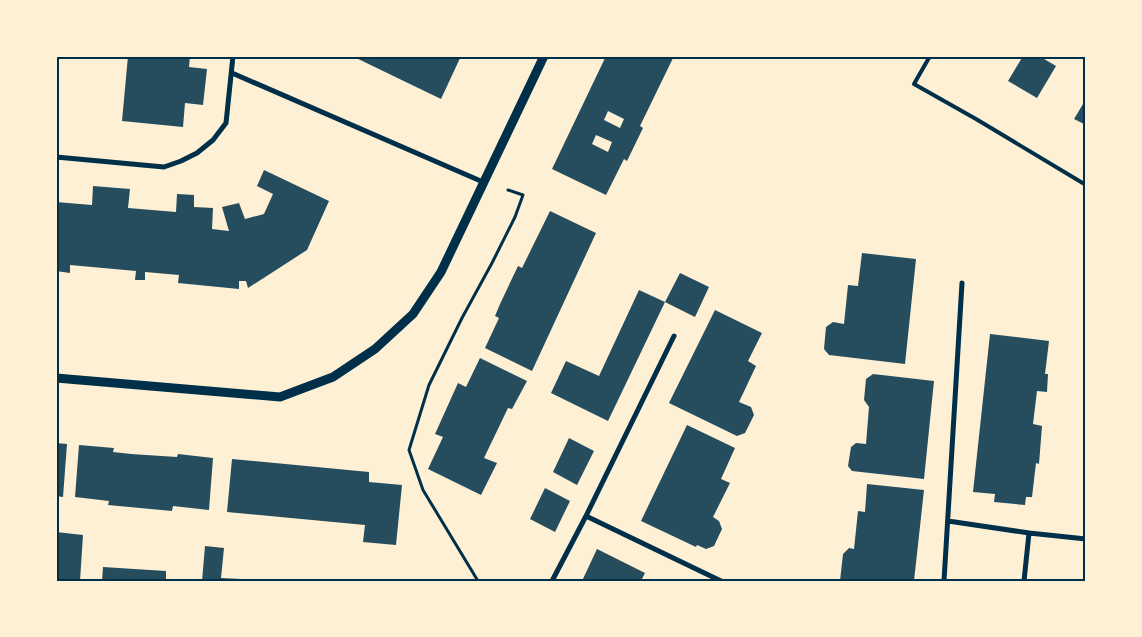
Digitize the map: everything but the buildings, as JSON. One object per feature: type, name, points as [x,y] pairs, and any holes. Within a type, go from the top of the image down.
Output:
[{"type":"street","points":[[56,157],[164,167],[198,152],[213,140],[226,123],[234,56]]},
{"type":"street","points":[[56,378],[280,397],[333,377],[375,348],[413,314],[441,272],[544,56]]},
{"type":"street","points":[[232,73],[483,182]]},
{"type":"street","points":[[944,581],[962,283]]},
{"type":"street","points":[[552,581],[674,336]]},
{"type":"street","points":[[586,516],[721,581]]},
{"type":"street","points":[[948,521],[1086,539]]},
{"type":"street","points":[[1024,581],[1029,533]]},
{"type":"lane","points":[[930,56],[914,84],[984,123],[1086,185]]},
{"type":"path","points":[[478,581],[423,490],[409,450],[429,386],[515,217],[523,195],[483,182]]}]
